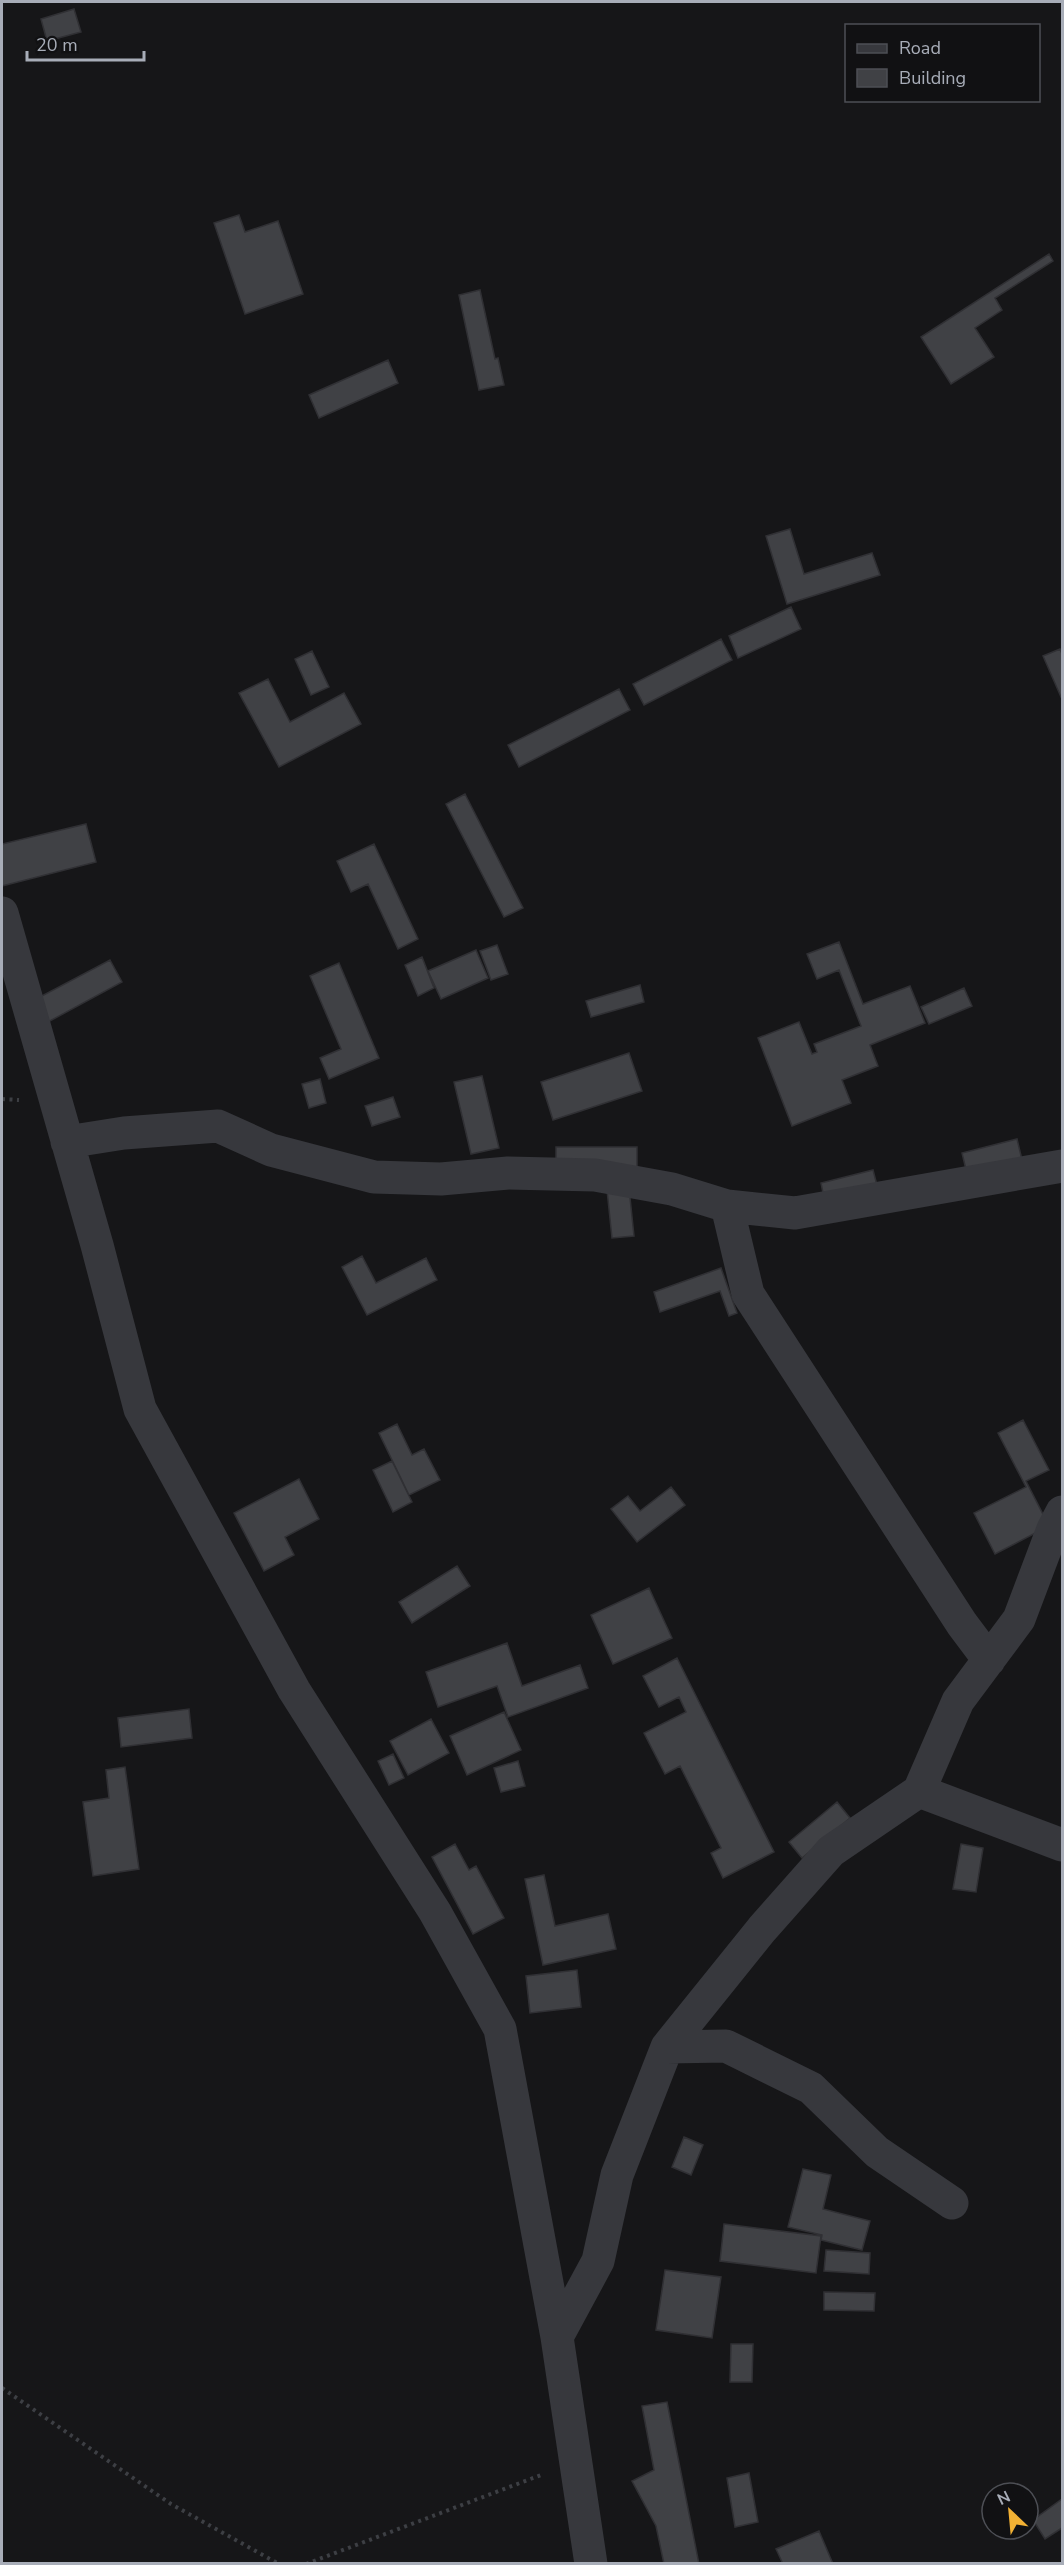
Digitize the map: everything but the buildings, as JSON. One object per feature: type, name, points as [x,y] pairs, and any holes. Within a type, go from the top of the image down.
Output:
[{"type":"street","points":[[2,913],[140,1408],[294,1690],[435,1912],[500,2029],[557,2337],[591,2564]]},
{"type":"street","points":[[67,1142],[124,1133],[218,1126],[272,1150],[374,1177],[441,1179],[508,1173],[595,1174],[672,1189],[727,1206],[795,1214],[1062,1166]]},
{"type":"street","points":[[727,1206],[748,1294],[962,1624],[989,1660]]},
{"type":"street","points":[[557,2337],[598,2261],[618,2175],[667,2047],[762,1929],[831,1851],[919,1791],[957,1701],[1019,1619],[1053,1529],[1062,1512]]},
{"type":"street","points":[[919,1791],[1062,1845]]},
{"type":"street","points":[[667,2047],[726,2046],[811,2088],[877,2152],[952,2203]]},
{"type":"path","points":[[2,2388],[171,2504],[279,2564]]},
{"type":"path","points":[[306,2564],[575,2462]]}]
